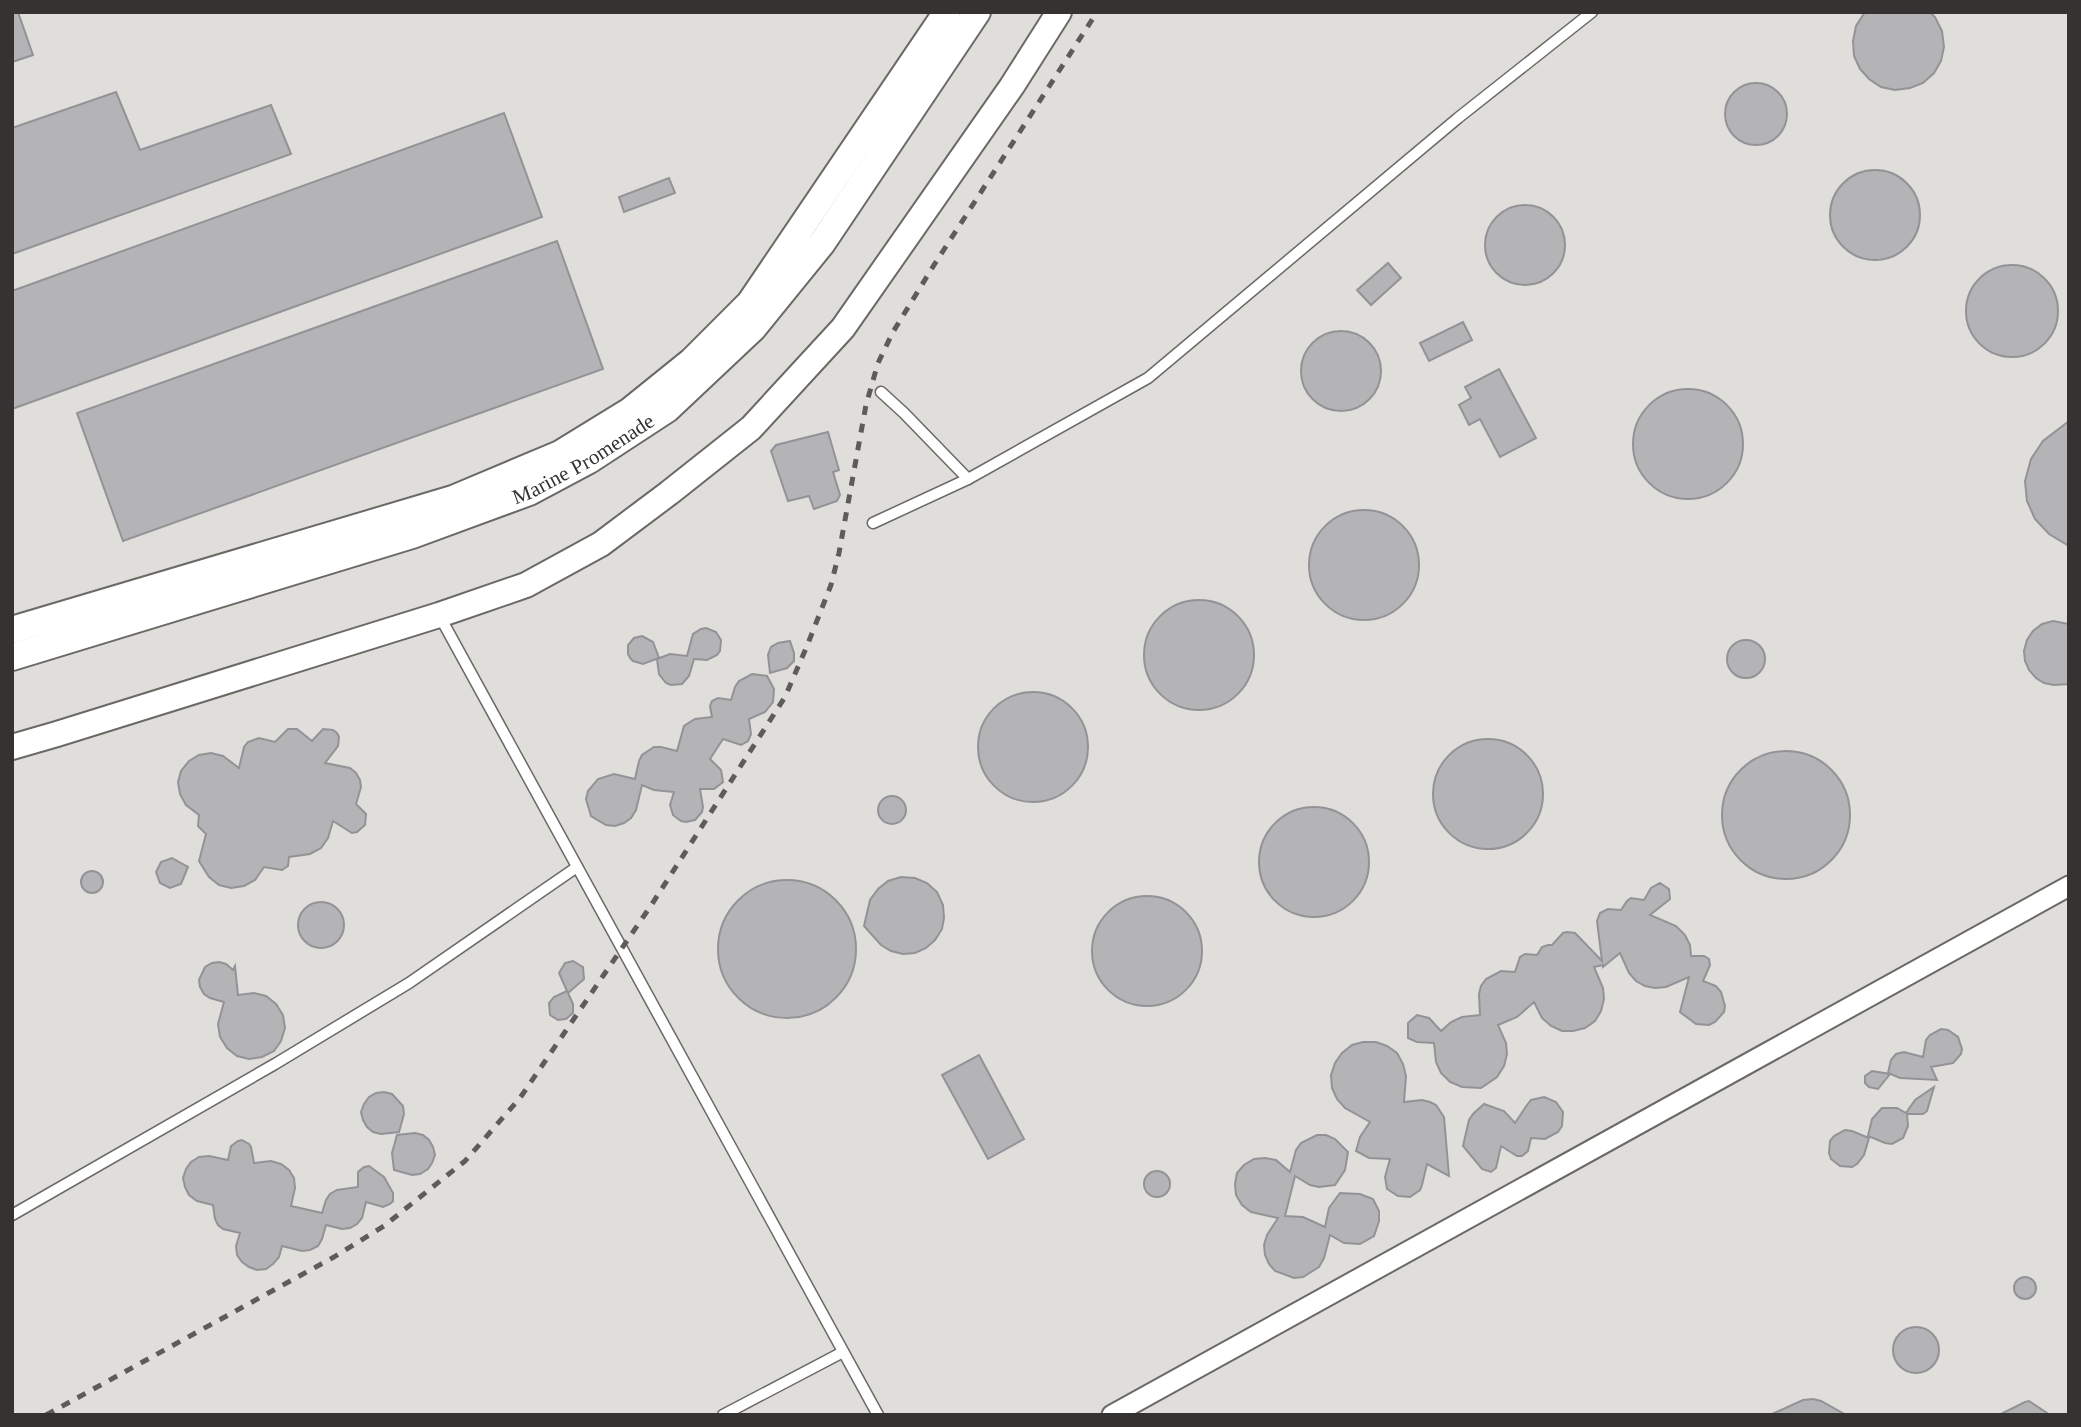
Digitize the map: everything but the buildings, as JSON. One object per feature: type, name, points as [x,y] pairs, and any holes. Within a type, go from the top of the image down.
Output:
[{"type":"main road","name":"Marine Promenade","points":[[12,630],[453,499],[560,454],[630,411],[692,361],[750,303],[947,12]]},
{"type":"main road","name":"Marine Promenade","points":[[12,657],[412,535],[529,492],[589,460],[667,409],[753,328],[822,243],[977,12]]},
{"type":"street","points":[[12,747],[439,615],[526,585],[601,544],[751,428],[843,328],[1012,86],[1059,12]]},
{"type":"street","points":[[1112,1415],[2069,886]]},
{"type":"lane","points":[[873,523],[968,479],[1148,378],[1458,118],[1592,12]]},
{"type":"lane","points":[[881,392],[968,479]]},
{"type":"lane","points":[[439,615],[878,1415]]},
{"type":"lane","points":[[12,1215],[263,1071],[409,983],[577,867]]},
{"type":"lane","points":[[723,1415],[843,1352]]},
{"type":"railway","points":[[46,1415],[334,1257],[384,1226],[465,1161],[520,1098],[652,904],[785,697],[831,585],[866,405],[878,363],[893,332],[934,265],[1097,12]]}]
